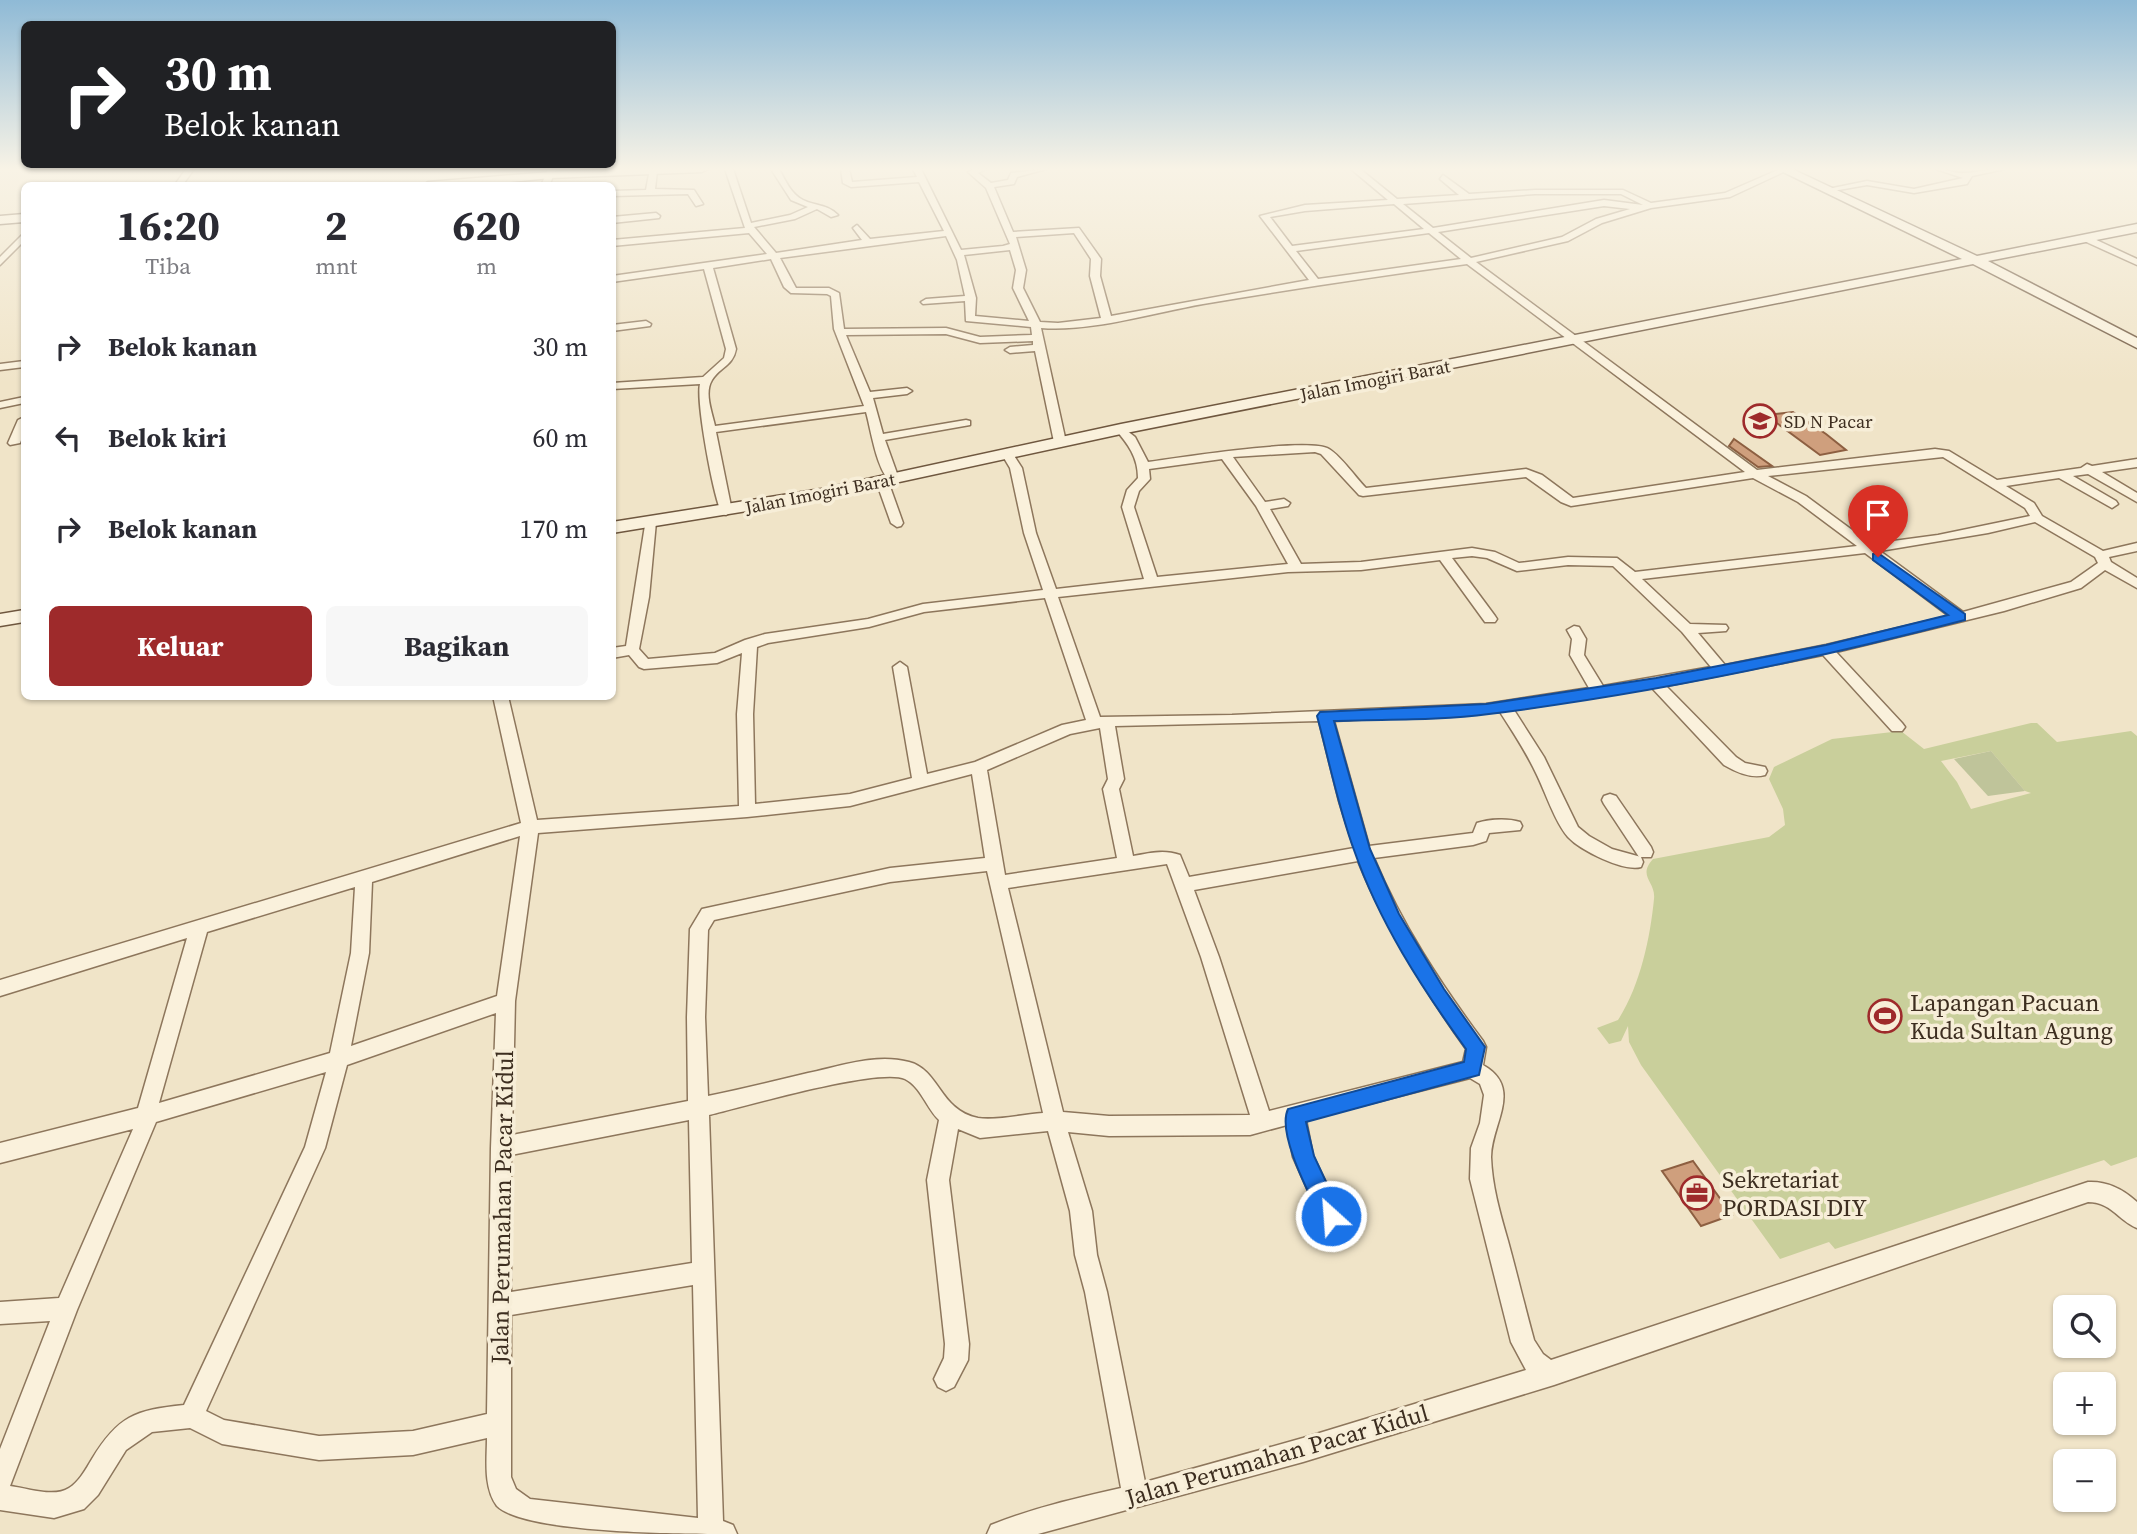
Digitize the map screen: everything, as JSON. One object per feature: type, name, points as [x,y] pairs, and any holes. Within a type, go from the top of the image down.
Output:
[{"type":"main road","points":[[1934,241],[2137,344]]},
{"type":"main road","name":"Jalan Imogiri Barat","points":[[616,527],[726,511],[1011,460],[1060,442],[1581,344],[2073,241]]},
{"type":"main road","points":[[0,620],[21,616]]},
{"type":"street","points":[[0,262],[20,241]]},
{"type":"street","points":[[616,243],[634,241]]},
{"type":"street","points":[[759,241],[775,257],[792,291],[823,290],[836,295],[840,332],[871,408],[897,523]]},
{"type":"street","points":[[616,279],[708,268],[881,241]]},
{"type":"street","points":[[952,241],[971,298],[970,319],[1068,326],[1316,282],[1469,261],[1558,241]]},
{"type":"street","points":[[1013,241],[1020,270],[1017,284],[1036,324],[1060,442]]},
{"type":"street","points":[[1083,241],[1096,259],[1095,276],[1107,321]]},
{"type":"street","points":[[1285,241],[1316,282]]},
{"type":"street","points":[[1291,248],[1367,241]]},
{"type":"street","points":[[1445,241],[1755,474],[1801,499],[1960,617]]},
{"type":"street","points":[[2091,241],[2137,262]]},
{"type":"street","points":[[958,253],[1013,247]]},
{"type":"street","points":[[708,268],[732,354],[706,380],[703,396],[726,511]]},
{"type":"street","points":[[926,302],[971,298]]},
{"type":"street","points":[[616,328],[646,324]]},
{"type":"street","points":[[840,332],[946,331],[980,340],[1038,343]]},
{"type":"street","points":[[1010,350],[1038,343]]},
{"type":"street","points":[[0,367],[21,365]]},
{"type":"street","points":[[616,386],[706,380]]},
{"type":"street","points":[[865,396],[907,391]]},
{"type":"street","points":[[0,405],[21,401]]},
{"type":"street","points":[[708,430],[871,408]]},
{"type":"street","points":[[878,438],[967,422]]},
{"type":"street","points":[[1123,431],[1136,446],[1144,466],[1144,479],[1133,490],[1128,507],[1152,582]]},
{"type":"street","points":[[0,445],[19,443]]},
{"type":"street","points":[[1144,466],[1262,450],[1320,449],[1330,456],[1363,492],[1530,473],[1571,502],[1755,474],[1945,453],[2030,506],[2037,518],[2103,559],[2137,584]]},
{"type":"street","points":[[1225,454],[1262,506],[1296,567]]},
{"type":"street","points":[[1011,460],[1030,533],[1100,723],[1116,779],[1111,789],[1126,863]]},
{"type":"street","points":[[1996,484],[2087,468],[2137,463]]},
{"type":"street","points":[[2087,468],[2137,498]]},
{"type":"street","points":[[2059,473],[2112,504]]},
{"type":"street","points":[[1262,506],[1284,503]]},
{"type":"street","points":[[1635,576],[1961,536],[2037,518]]},
{"type":"street","points":[[632,650],[642,597],[650,522]]},
{"type":"street","points":[[0,988],[530,827],[747,811],[850,800],[979,767],[1067,729],[1100,723],[1505,707],[1656,683],[1826,650],[2076,585],[2103,559],[2137,547]]},
{"type":"street","points":[[632,650],[644,664],[717,658],[765,639],[869,623],[923,608],[1296,567],[1362,566],[1480,553],[1517,567],[1568,561],[1617,562],[1635,576],[1687,629],[1722,671]]},
{"type":"street","points":[[1444,556],[1490,619]]},
{"type":"street","points":[[1687,629],[1721,628]]},
{"type":"street","points":[[1574,630],[1579,639],[1577,655],[1599,692]]},
{"type":"street","points":[[747,811],[746,714],[750,643]]},
{"type":"street","points":[[616,652],[632,650]]},
{"type":"street","points":[[1826,650],[1897,727]]},
{"type":"street","points":[[900,667],[921,783]]},
{"type":"street","points":[[1656,683],[1730,761],[1741,768],[1759,771]]},
{"type":"street","name":"Jalan Perumahan Pacar Kidul","points":[[501,700],[530,827],[506,1001],[500,1148],[499,1477],[506,1497],[526,1511],[718,1533]]},
{"type":"street","points":[[1505,707],[1536,757],[1572,831],[1583,841],[1606,853],[1640,857],[1610,800]]},
{"type":"street","points":[[1325,716],[1364,853],[1398,928],[1437,995],[1476,1047],[1472,1069]]},
{"type":"street","points":[[979,767],[997,874],[1055,1121],[1081,1211],[1086,1255],[1096,1292],[1135,1497]]},
{"type":"street","points":[[1185,885],[1364,853],[1473,839],[1480,837],[1483,827],[1514,826]]},
{"type":"street","points":[[718,1533],[696,1017],[699,929],[708,914],[890,875],[997,874],[1171,858],[1185,885],[1263,1123]]},
{"type":"street","points":[[191,1416],[310,1159],[340,1059],[360,953],[364,877]]},
{"type":"street","points":[[0,1481],[66,1309],[149,1115],[148,1107],[201,926]]},
{"type":"street","points":[[0,1153],[149,1115],[340,1059],[506,1001]]},
{"type":"street","points":[[500,1148],[539,1138],[699,1108],[862,1070],[893,1068],[910,1071],[924,1083],[940,1108],[950,1117],[980,1128],[1055,1121],[1108,1126],[1263,1123],[1472,1069],[1488,1077],[1494,1095],[1490,1123],[1481,1148],[1481,1179],[1523,1342],[1541,1369],[1554,1373]]},
{"type":"street","points":[[1295,1115],[1303,1157],[1331,1216]]},
{"type":"street","points":[[946,1379],[956,1360],[957,1344],[938,1181],[950,1117]]},
{"type":"street","name":"Jalan Perumahan Pacar Kidul","points":[[1000,1534],[1053,1516],[1135,1497],[1303,1450],[1554,1373],[2088,1192],[2114,1197],[2137,1217]]},
{"type":"street","points":[[500,1306],[705,1272]]},
{"type":"street","points":[[0,1313],[66,1309]]},
{"type":"street","points":[[0,1497],[54,1505],[75,1500],[89,1486],[117,1441],[137,1426],[152,1420],[191,1416],[222,1432],[318,1448],[413,1443],[499,1423]]},
{"type":"green space","name":"Lapangan Pacuan Kuda Sultan Agung","points":[[2031,723],[2037,723],[2057,742],[2131,731],[2137,736],[2137,1157],[2111,1166],[2104,1160],[1835,1249],[1829,1242],[1780,1259],[1641,1065],[1629,1042],[1628,1026],[1621,1041],[1609,1044],[1597,1028],[1618,1020],[1638,977],[1647,946],[1654,899],[1647,875],[1653,859],[1769,837],[1785,825],[1783,809],[1769,779],[1774,767],[1832,739],[1901,731],[1924,749]],"holes":[[[1991,751],[2025,791],[2031,793],[1971,809],[1957,782],[1941,761]]]},
{"type":"green space","points":[[1991,751],[2025,791],[1988,796],[1954,759]]},
{"type":"building","points":[[1793,412],[1846,450],[1820,455],[1766,415]]},
{"type":"building","points":[[1734,439],[1772,466],[1758,467],[1729,446]]},
{"type":"building","name":"Sekretariat PORDASI DIY","points":[[1693,1161],[1732,1215],[1701,1226],[1662,1171]]},
{"type":"place","name":"SD N Pacar","points":[[1760,421]]},
{"type":"place","name":"Lapangan Pacuan Kuda Sultan Agung","points":[[1885,1016]]},
{"type":"place","name":"Sekretariat PORDASI DIY","points":[[1697,1193]]},
{"type":"route","points":[[1331,1216],[1303,1157],[1295,1115],[1472,1069],[1476,1047],[1437,995],[1391,917],[1362,849],[1325,716],[1486,709],[1656,683],[1826,650],[1960,617],[1878,557]]}]
